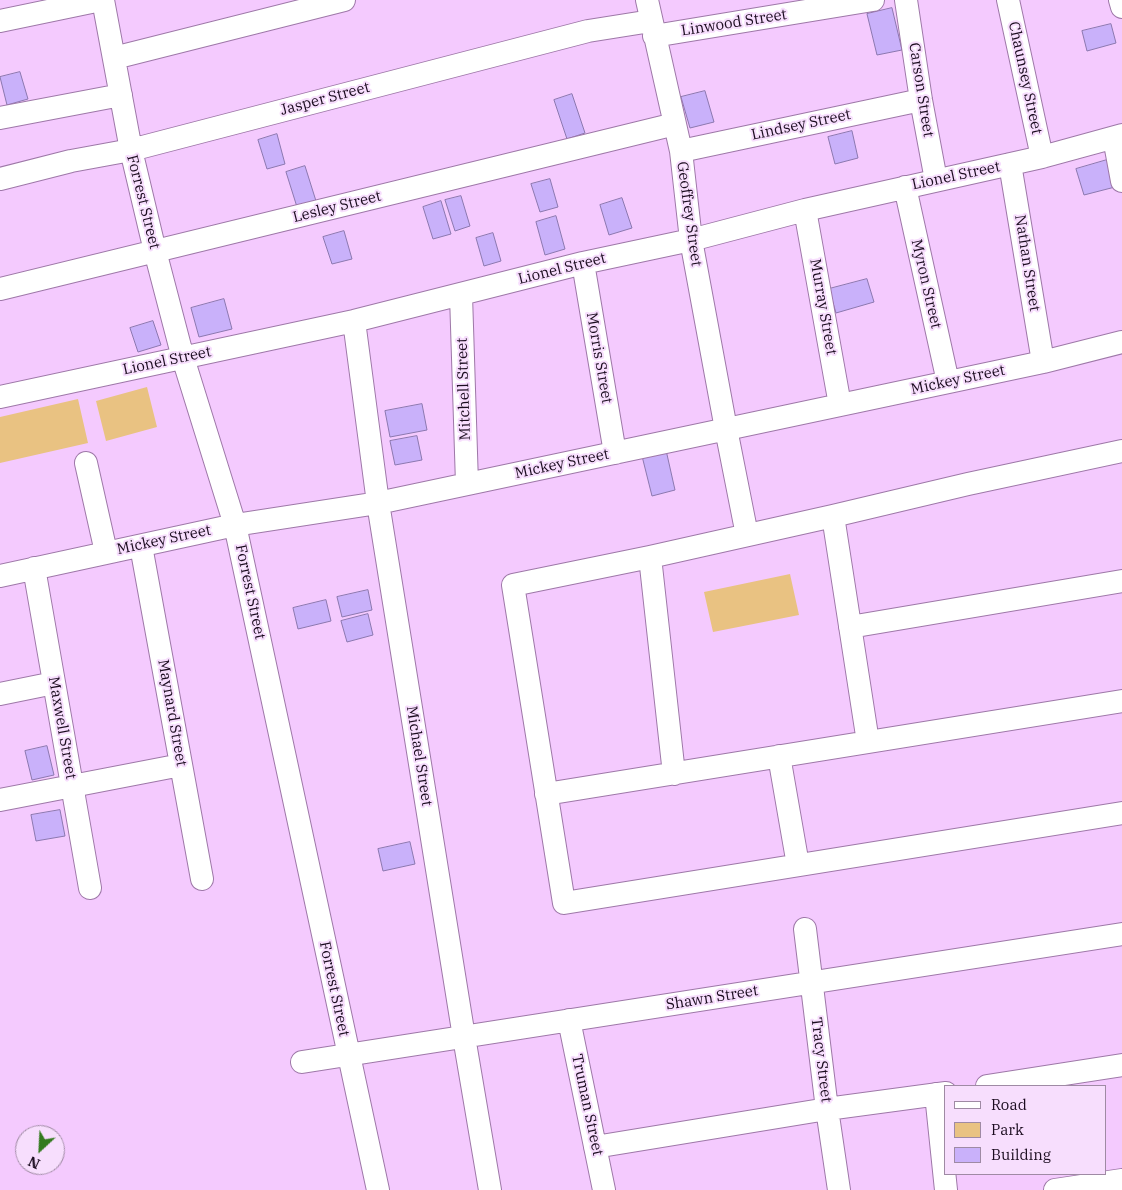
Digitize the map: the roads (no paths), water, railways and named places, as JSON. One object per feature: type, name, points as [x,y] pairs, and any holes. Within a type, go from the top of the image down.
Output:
[{"type":"street","points":[[0,21],[102,0]]},
{"type":"street","name":"Forrest Street","points":[[102,0],[131,150],[155,252],[184,358],[236,525],[378,1190]]},
{"type":"street","points":[[114,58],[344,0]]},
{"type":"street","name":"Linwood Street","points":[[651,19],[873,0]]},
{"type":"street","name":"Carson Street","points":[[906,0],[921,100],[936,180]]},
{"type":"street","name":"Chaunsey Street","points":[[1008,0],[1042,156]]},
{"type":"street","points":[[1120,0],[1122,7]]},
{"type":"street","name":"Geoffrey Street","points":[[651,19],[681,150],[691,240],[747,535]]},
{"type":"street","name":"Jasper Street","points":[[0,179],[70,161],[131,150],[588,31],[651,19]]},
{"type":"street","points":[[0,118],[121,95]]},
{"type":"street","name":"Lindsey Street","points":[[681,150],[921,100]]},
{"type":"street","name":"Lesley Street","points":[[0,289],[675,124]]},
{"type":"street","points":[[1118,136],[1122,181]]},
{"type":"street","name":"Lionel Street","points":[[0,397],[354,321],[583,263],[691,240],[805,210],[1010,164],[1118,136]]},
{"type":"street","name":"Nathan Street","points":[[1010,164],[1043,362]]},
{"type":"street","name":"Myron Street","points":[[904,187],[948,382]]},
{"type":"street","name":"Murray Street","points":[[805,210],[840,405]]},
{"type":"street","name":"Morris Street","points":[[583,263],[615,453]]},
{"type":"street","name":"Mitchell Street","points":[[461,295],[467,484]]},
{"type":"street","name":"Michael Street","points":[[354,321],[378,503],[490,1190]]},
{"type":"street","name":"Mickey Street","points":[[0,576],[236,525],[378,503],[1043,362],[1122,342]]},
{"type":"street","points":[[1122,451],[968,484],[650,557],[512,585],[564,903],[1122,813]]},
{"type":"street","points":[[86,463],[106,552]]},
{"type":"street","points":[[833,516],[868,742]]},
{"type":"street","name":"Maynard Street","points":[[141,546],[202,879]]},
{"type":"street","points":[[650,557],[674,774]]},
{"type":"street","name":"Maxwell Street","points":[[34,568],[90,888]]},
{"type":"street","points":[[850,627],[1122,581]]},
{"type":"street","points":[[0,694],[54,683]]},
{"type":"street","points":[[546,794],[1122,701]]},
{"type":"street","points":[[779,756],[798,865]]},
{"type":"street","points":[[0,800],[181,765]]},
{"type":"street","name":"Tracy Street","points":[[805,929],[838,1190]]},
{"type":"street","name":"Shawn Street","points":[[302,1062],[1122,934]]},
{"type":"street","name":"Truman Street","points":[[569,1020],[604,1190]]},
{"type":"street","points":[[993,1085],[1122,1065]]},
{"type":"street","points":[[595,1147],[941,1094],[944,1152]]},
{"type":"street","points":[[945,1175],[946,1190]]},
{"type":"street","points":[[1055,1190],[1122,1180]]}]
